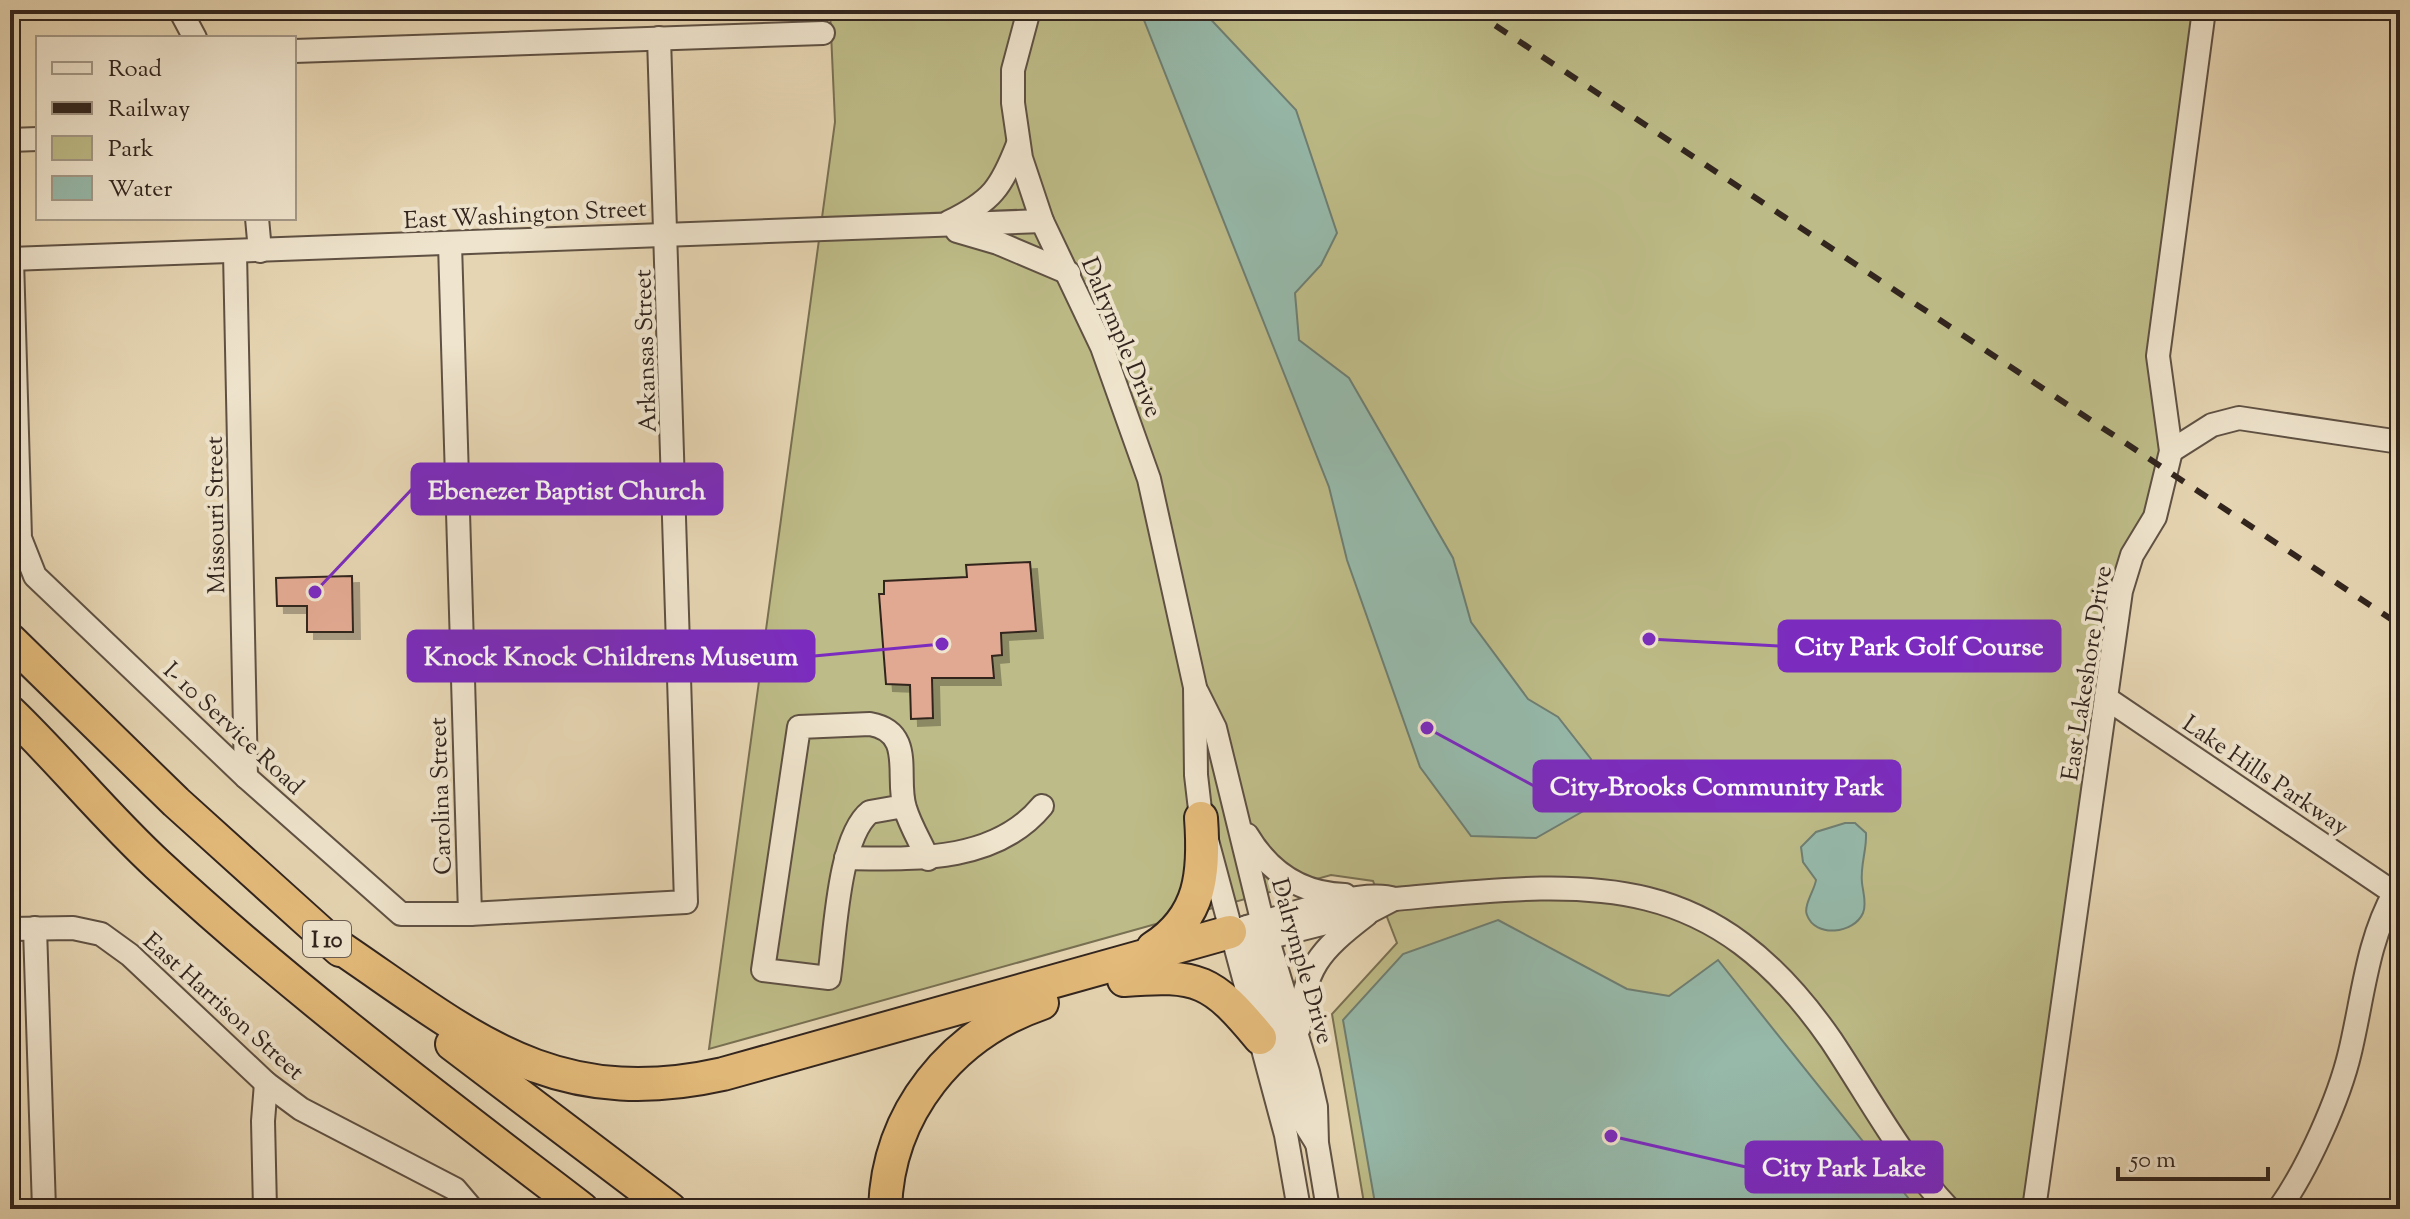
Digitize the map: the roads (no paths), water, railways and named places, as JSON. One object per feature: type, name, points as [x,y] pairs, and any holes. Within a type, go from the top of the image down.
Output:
[{"type":"highway","name":"I 10","points":[[10,640],[85,717],[323,936],[459,1050],[670,1209]]},
{"type":"highway","name":"I 10","points":[[10,712],[155,862],[243,943],[296,988],[582,1209]]},
{"type":"highway","points":[[885,1209],[890,1167],[901,1130],[926,1085],[951,1057],[979,1033],[1010,1015],[1129,970],[1176,931],[1194,906],[1203,863],[1201,818]]},
{"type":"highway","points":[[323,936],[511,1058],[551,1074],[620,1085],[669,1085],[723,1074],[1129,970],[1249,935]]},
{"type":"highway","points":[[1129,970],[1199,982],[1233,1006],[1260,1038]]},
{"type":"street","points":[[180,10],[194,36]]},
{"type":"street","name":"Dalrymple Drive","points":[[1029,10],[1013,70],[1018,144],[1042,221],[1069,273],[1129,416],[1149,479],[1195,687],[1196,775],[1201,818],[1249,935],[1298,1037],[1316,1107],[1317,1143],[1328,1209]]},
{"type":"street","name":"East Lakeshore Drive","points":[[2034,1209],[2121,591],[2132,555],[2155,517],[2171,451],[2158,356],[2204,10]]},
{"type":"street","points":[[296,51],[823,33]]},
{"type":"street","name":"Arkansas Street","points":[[470,914],[686,902],[668,234],[659,38]]},
{"type":"street","points":[[10,140],[36,139]]},
{"type":"street","points":[[940,226],[989,199],[1004,181],[1018,144]]},
{"type":"street","points":[[257,220],[260,251]]},
{"type":"street","name":"East Washington Street","points":[[11,259],[1042,221]]},
{"type":"street","points":[[940,226],[998,243],[1069,273]]},
{"type":"street","name":"Carolina Street","points":[[450,244],[470,914]]},
{"type":"street","name":"Missouri Street","points":[[235,253],[246,777]]},
{"type":"street","name":"I- 10 Service Road","points":[[11,259],[20,538],[35,576],[246,777],[401,914],[470,914]]},
{"type":"street","points":[[2171,451],[2212,425],[2239,418],[2400,442]]},
{"type":"street","name":"Dalrymple Drive","points":[[1195,687],[1215,728],[1237,818],[1260,1038],[1286,1135],[1299,1209]]},
{"type":"street","name":"Lake Hills Parkway","points":[[2106,698],[2397,895],[2376,930],[2349,1057],[2308,1160],[2279,1209]]},
{"type":"street","points":[[904,806],[870,812],[861,819],[846,858],[829,978],[763,970],[799,727],[870,724],[886,730],[902,753],[904,806],[928,859]]},
{"type":"street","points":[[846,858],[928,859],[995,842],[1028,822],[1042,806]]},
{"type":"street","points":[[1237,818],[1258,854],[1290,880],[1368,904]]},
{"type":"street","points":[[1298,1037],[1305,982],[1312,967],[1380,894],[1394,899],[1510,889],[1591,889],[1654,899],[1714,924],[1757,955],[1795,994],[1827,1035],[1925,1182],[1949,1209]]},
{"type":"street","points":[[1317,1143],[1298,1113],[1249,935],[1368,904]]},
{"type":"street","points":[[35,928],[44,1209]]},
{"type":"street","name":"East Harrison Street","points":[[10,929],[73,928],[109,939],[266,1083],[341,1133],[455,1189],[472,1209]]},
{"type":"street","points":[[265,1209],[263,1121],[266,1083]]},
{"type":"water","points":[[1140,10],[1202,10],[1296,110],[1337,233],[1321,265],[1295,293],[1299,340],[1349,378],[1453,558],[1471,622],[1528,699],[1558,717],[1591,759],[1587,809],[1536,838],[1471,836],[1420,767],[1347,560],[1329,487]]},
{"type":"water","points":[[1855,823],[1866,833],[1862,876],[1864,909],[1852,925],[1826,930],[1811,922],[1807,915],[1816,880],[1803,862],[1801,847],[1816,832]]},
{"type":"water","points":[[1498,920],[1627,989],[1669,996],[1718,960],[1917,1209],[1376,1209],[1343,1020],[1403,954]]},
{"type":"railway","points":[[1472,10],[2400,625]]},
{"type":"place","name":"Ebenezer Baptist Church","points":[[315,592]]},
{"type":"place","name":"City Park Golf Course","points":[[1649,639]]},
{"type":"place","name":"Knock Knock Childrens Museum","points":[[942,644]]},
{"type":"place","name":"City-Brooks Community Park","points":[[1427,728]]},
{"type":"place","name":"City Park Lake","points":[[1611,1136]]}]
